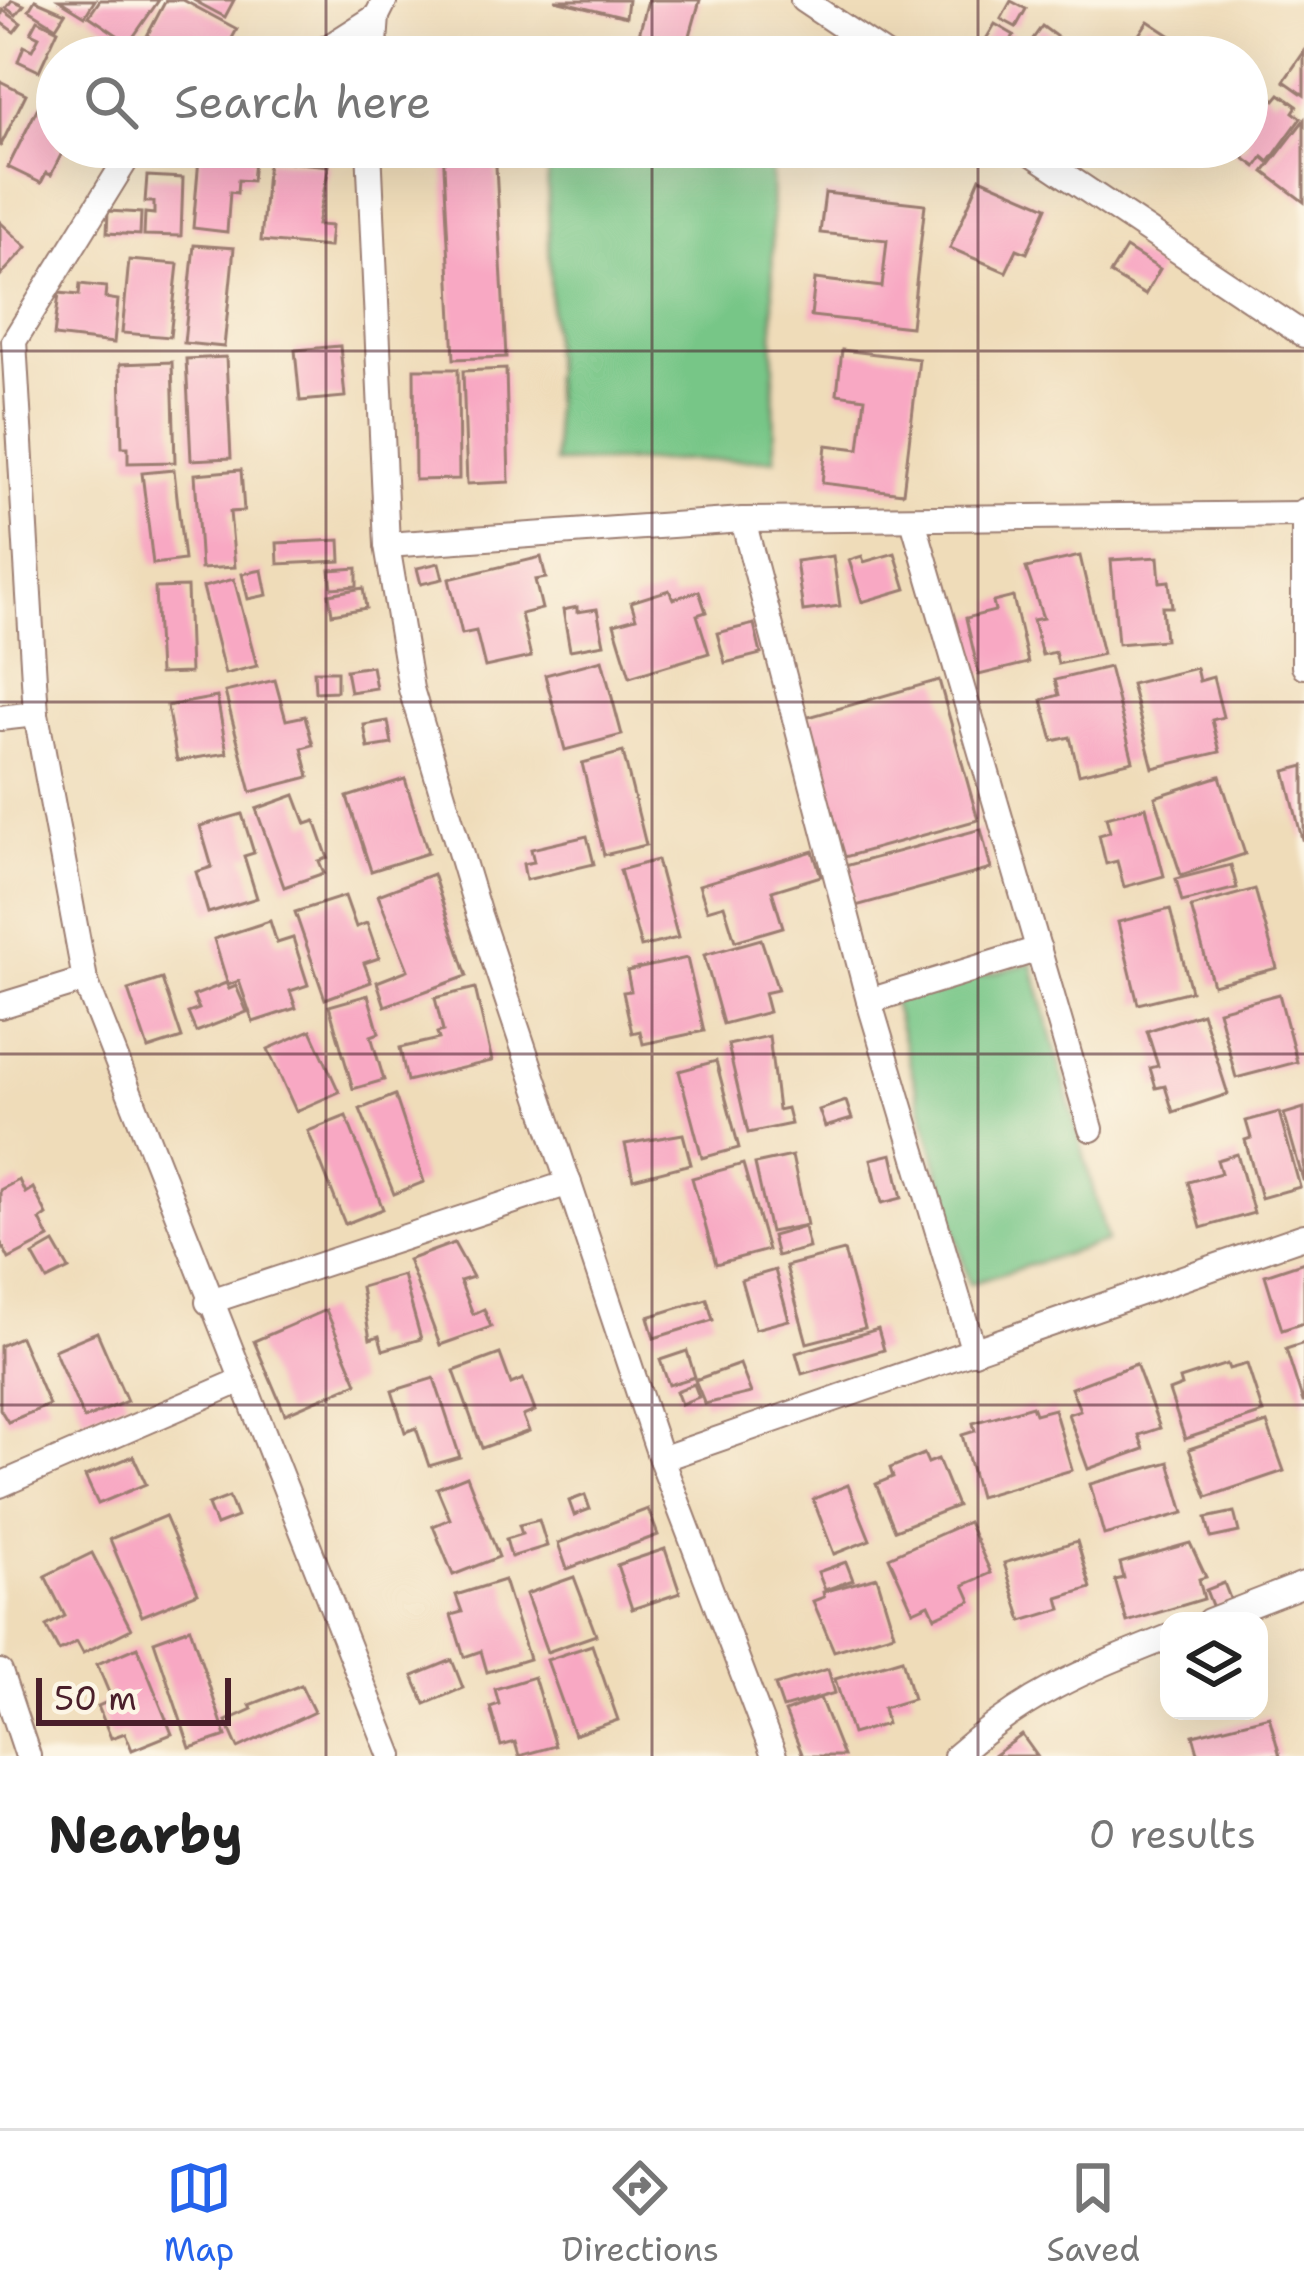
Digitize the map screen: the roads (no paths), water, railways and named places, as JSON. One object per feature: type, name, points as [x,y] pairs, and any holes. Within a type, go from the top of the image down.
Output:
[{"type":"street","points":[[803,0],[857,36]]},
{"type":"street","points":[[342,36],[381,8]]},
{"type":"street","points":[[120,168],[7,344],[36,714],[85,980],[208,1302],[391,1756]]},
{"type":"street","points":[[370,168],[387,545],[411,689],[661,1459],[775,1756]]},
{"type":"street","points":[[1054,168],[1304,335]]},
{"type":"street","points":[[387,545],[743,520],[1304,513],[1304,666]]},
{"type":"street","points":[[743,520],[869,1001],[974,1352]]},
{"type":"street","points":[[913,520],[1091,1129]]},
{"type":"street","points":[[0,718],[36,714]]},
{"type":"street","points":[[869,1001],[1039,949]]},
{"type":"street","points":[[0,1006],[85,980]]},
{"type":"street","points":[[208,1302],[568,1183]]},
{"type":"street","points":[[661,1459],[1304,1236]]},
{"type":"street","points":[[0,1485],[240,1381]]},
{"type":"street","points":[[1232,1612],[1304,1583]]},
{"type":"street","points":[[956,1756],[1011,1708],[1063,1679],[1160,1641]]},
{"type":"street","points":[[0,1672],[28,1756]]}]
